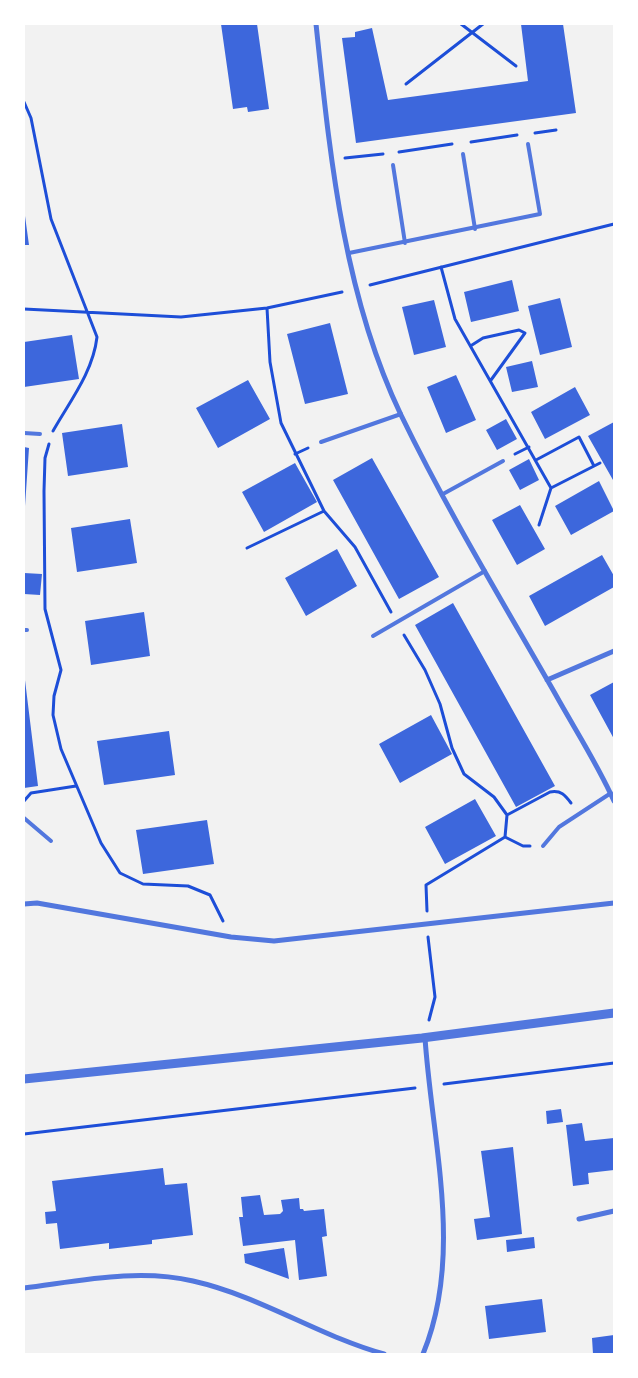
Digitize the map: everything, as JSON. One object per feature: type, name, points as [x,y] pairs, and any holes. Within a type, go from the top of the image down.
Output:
[{"type":"street","points":[[316,24],[329,145],[356,288],[371,339],[401,414],[443,494],[614,801]]},
{"type":"street","points":[[548,680],[614,651]]},
{"type":"street","points":[[24,904],[37,903],[231,937],[274,941],[614,903]]},
{"type":"street","points":[[24,1080],[425,1038],[614,1013]]},
{"type":"street","points":[[423,1354],[439,1304],[443,1270],[443,1226],[428,1086],[425,1038]]},
{"type":"street","points":[[579,1219],[614,1211]]},
{"type":"street","points":[[24,1288],[130,1274],[193,1281],[247,1298],[287,1317],[384,1354]]},
{"type":"lane","points":[[349,253],[475,229],[540,214],[528,144]]},
{"type":"lane","points":[[463,154],[475,229]]},
{"type":"lane","points":[[393,165],[405,243]]},
{"type":"lane","points":[[321,442],[401,414]]},
{"type":"lane","points":[[24,434],[40,434]]},
{"type":"lane","points":[[443,494],[503,460]]},
{"type":"lane","points":[[373,636],[485,571]]},
{"type":"lane","points":[[544,846],[559,827],[610,793]]},
{"type":"lane","points":[[24,818],[51,841]]},
{"type":"path","points":[[461,24],[516,66]]},
{"type":"path","points":[[406,84],[483,24]]},
{"type":"path","points":[[24,102],[30,118],[51,219],[96,337],[95,354],[52,432],[45,458],[45,610],[61,670],[54,696],[53,715],[61,749],[101,843],[120,873],[143,884],[188,886],[210,894],[231,937]]},
{"type":"path","points":[[24,309],[181,317],[267,308],[356,288],[614,224]]},
{"type":"path","points":[[441,267],[455,319],[551,488]]},
{"type":"path","points":[[267,308],[270,362],[282,423],[324,510],[355,547],[432,687],[440,704],[452,748],[464,774],[494,797],[507,815],[506,837]]},
{"type":"path","points":[[471,345],[483,338],[519,330],[524,333],[491,380]]},
{"type":"path","points":[[536,460],[578,437],[594,466]]},
{"type":"path","points":[[539,525],[551,488],[600,463]]},
{"type":"path","points":[[247,548],[324,510]]},
{"type":"path","points":[[24,800],[31,793],[76,786]]},
{"type":"path","points":[[507,815],[550,792],[557,791],[564,794],[580,813]]},
{"type":"path","points":[[506,837],[523,846],[544,846]]},
{"type":"path","points":[[425,1038],[435,997],[427,924],[426,885],[506,837]]},
{"type":"path","points":[[24,1134],[614,1064]]},
{"type":"building","points":[[221,24],[257,24],[269,109],[248,112],[247,107],[233,109]]},
{"type":"building","points":[[521,24],[563,24],[576,113],[356,143],[342,38],[355,37],[355,32],[372,28],[388,100],[528,81]]},
{"type":"building","points":[[25,216],[29,245],[24,245]]},
{"type":"building","points":[[512,280],[519,311],[471,322],[464,292]]},
{"type":"building","points":[[560,298],[572,347],[540,355],[528,306]]},
{"type":"building","points":[[434,300],[446,347],[414,355],[402,307]]},
{"type":"building","points":[[330,323],[348,394],[305,404],[287,334]]},
{"type":"building","points":[[72,335],[79,379],[24,387],[24,342]]},
{"type":"building","points":[[532,361],[538,387],[512,392],[506,367]]},
{"type":"building","points":[[456,375],[476,420],[446,433],[427,387]]},
{"type":"building","points":[[248,380],[270,419],[218,448],[196,408]]},
{"type":"building","points":[[575,387],[590,415],[545,439],[531,412]]},
{"type":"building","points":[[506,419],[517,439],[497,450],[486,430]]},
{"type":"building","points":[[614,422],[614,479],[613,480],[588,436]]},
{"type":"building","points":[[122,424],[128,467],[68,476],[62,433]]},
{"type":"building","points":[[24,447],[29,448],[25,506],[24,506]]},
{"type":"building","points":[[372,458],[439,577],[399,599],[333,480]]},
{"type":"building","points":[[529,459],[539,480],[520,490],[509,470]]},
{"type":"building","points":[[295,463],[317,502],[264,532],[242,492]]},
{"type":"building","points":[[599,481],[614,511],[571,535],[555,506]]},
{"type":"building","points":[[520,505],[545,549],[517,565],[492,520]]},
{"type":"building","points":[[130,519],[137,563],[77,572],[71,528]]},
{"type":"building","points":[[337,549],[357,586],[306,616],[285,578]]},
{"type":"building","points":[[602,555],[614,576],[614,587],[545,626],[529,596]]},
{"type":"building","points":[[24,573],[42,574],[40,595],[24,594]]},
{"type":"building","points":[[453,603],[555,786],[516,807],[415,625]]},
{"type":"building","points":[[144,612],[150,656],[91,665],[85,621]]},
{"type":"building","points":[[24,672],[38,786],[24,788]]},
{"type":"building","points":[[614,682],[614,739],[590,695]]},
{"type":"building","points":[[431,715],[452,754],[400,783],[379,744]]},
{"type":"building","points":[[169,731],[175,775],[104,785],[97,741]]},
{"type":"building","points":[[475,799],[496,836],[445,864],[425,827]]},
{"type":"building","points":[[207,820],[214,864],[143,874],[136,830]]},
{"type":"building","points":[[561,1109],[563,1122],[547,1124],[546,1111]]},
{"type":"building","points":[[582,1123],[585,1141],[614,1138],[614,1170],[588,1173],[589,1184],[573,1186],[566,1125]]},
{"type":"building","points":[[513,1147],[522,1234],[477,1240],[474,1219],[490,1217],[481,1151]]},
{"type":"building","points":[[163,1168],[165,1185],[187,1183],[193,1235],[152,1240],[152,1244],[109,1249],[109,1243],[60,1249],[57,1223],[46,1224],[45,1212],[56,1211],[52,1181]]},
{"type":"building","points":[[260,1195],[264,1215],[280,1214],[283,1211],[281,1200],[299,1198],[300,1209],[304,1211],[324,1209],[327,1236],[322,1237],[327,1276],[299,1280],[295,1240],[243,1246],[239,1217],[243,1217],[241,1197]]},
{"type":"building","points":[[534,1237],[535,1248],[507,1252],[506,1240]]},
{"type":"building","points":[[284,1248],[289,1279],[245,1263],[244,1254]]},
{"type":"building","points":[[542,1299],[546,1332],[489,1339],[485,1306]]},
{"type":"building","points":[[614,1335],[614,1354],[593,1354],[592,1338]]}]
